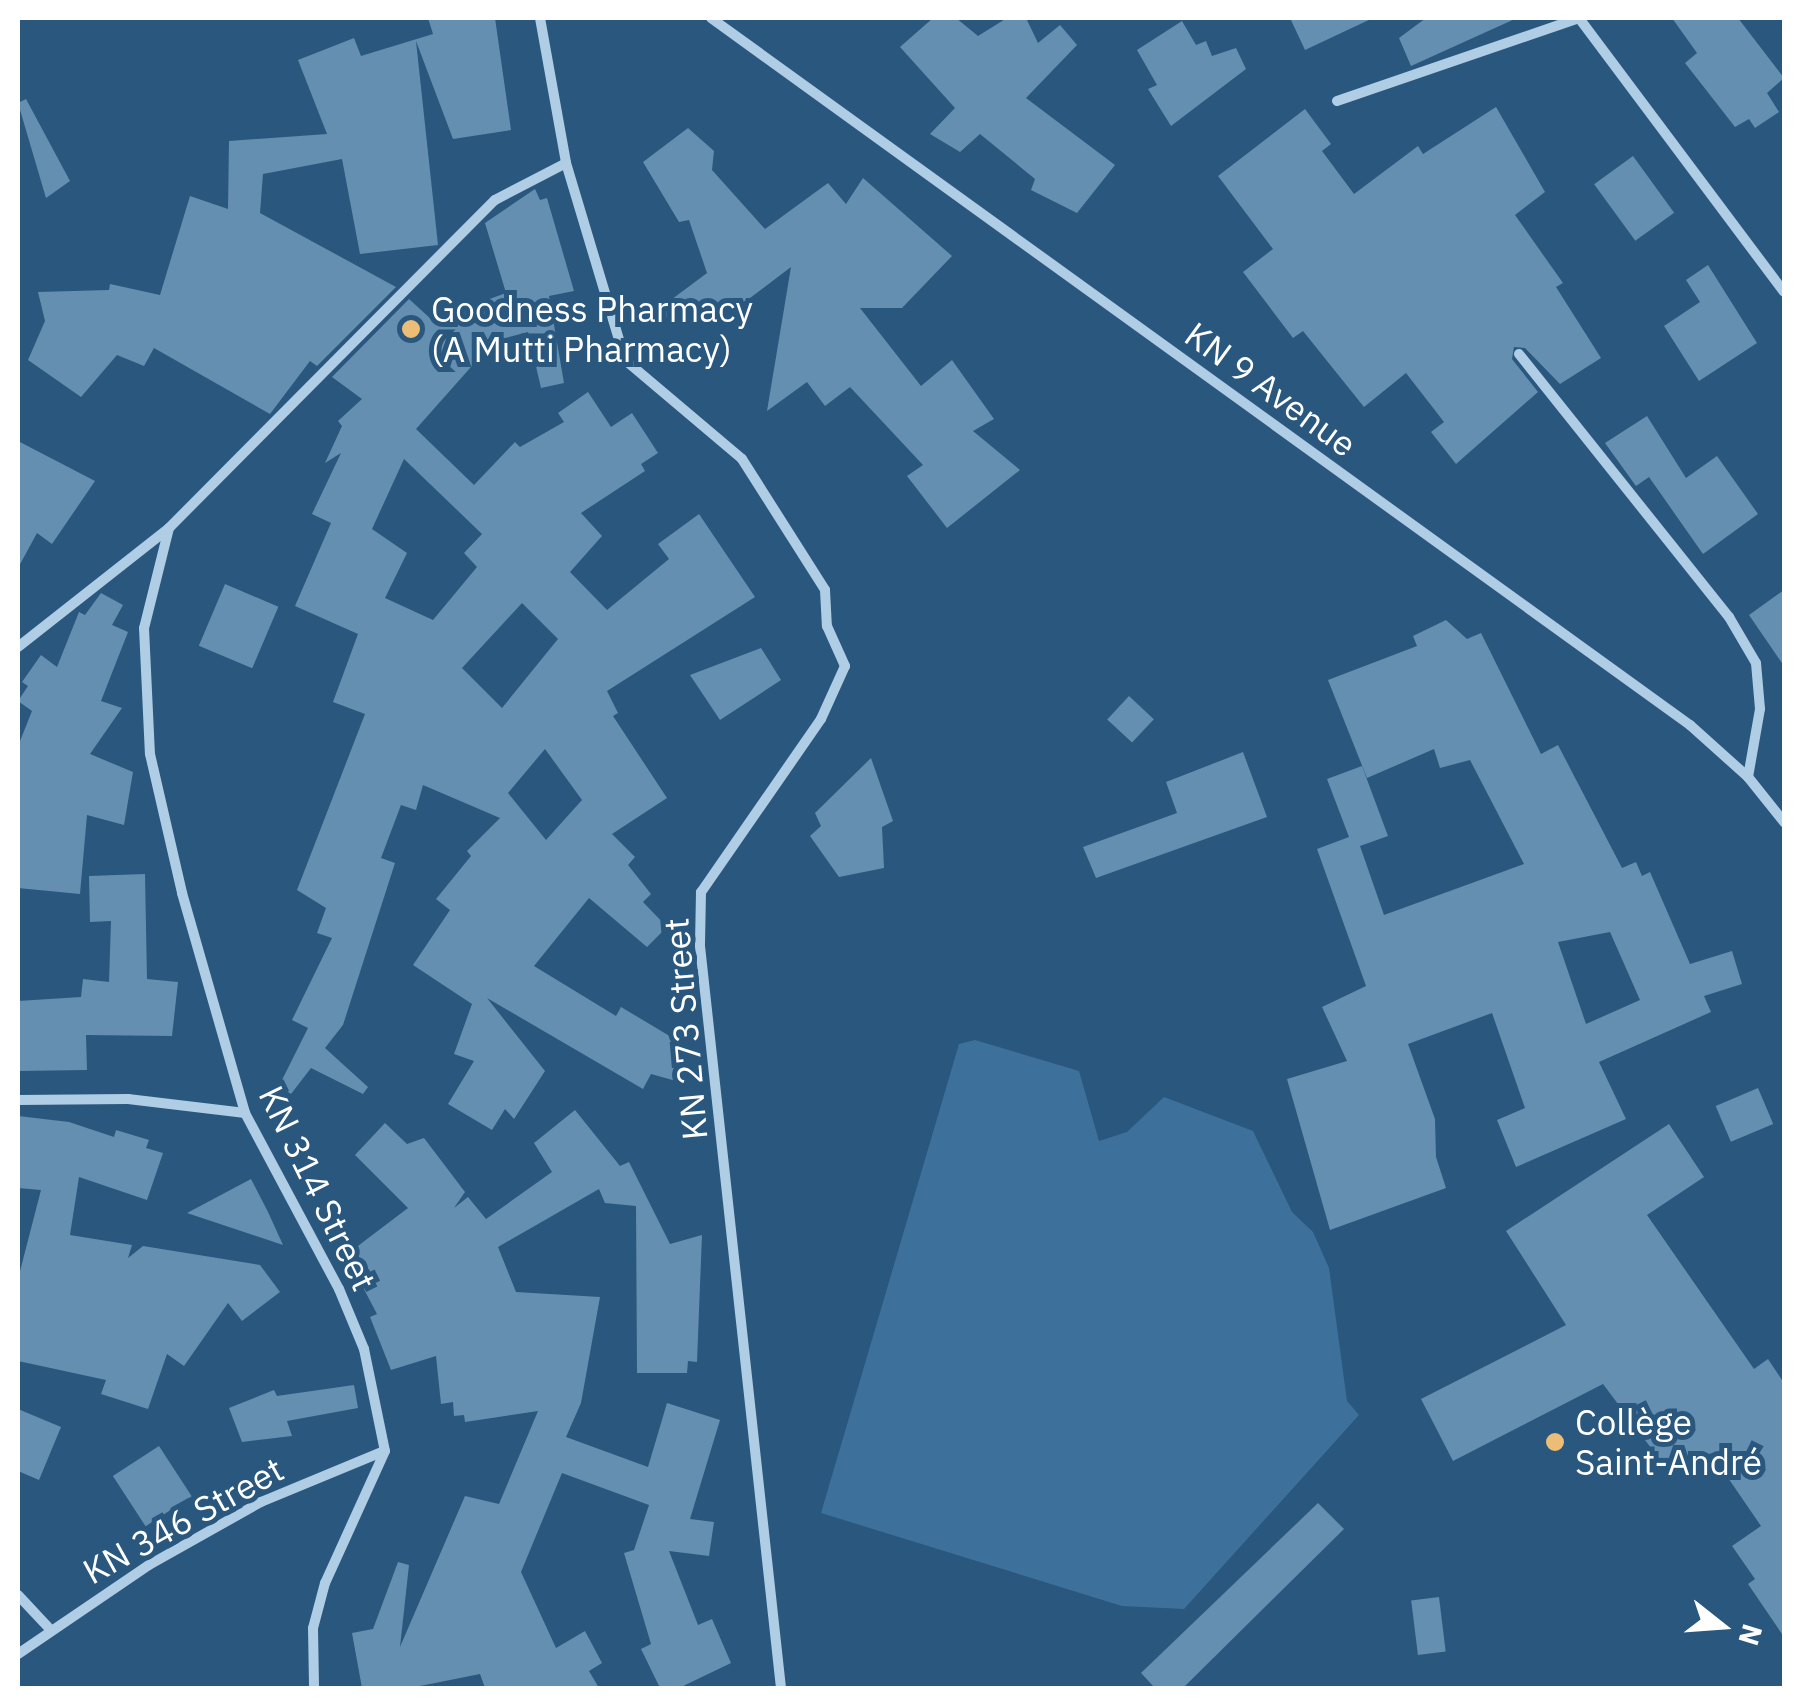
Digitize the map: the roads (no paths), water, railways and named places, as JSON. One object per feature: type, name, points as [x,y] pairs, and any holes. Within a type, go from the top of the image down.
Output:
[{"type":"street","name":"KN 273 Street","points":[[540,18],[566,163],[625,360],[742,459],[825,590],[827,626],[845,666],[811,734],[701,892],[700,946],[781,1688]]},
{"type":"street","name":"KN 9 Avenue","points":[[711,18],[1690,725],[1748,777],[1784,822]]},
{"type":"street","points":[[1337,101],[1579,18],[1784,292]]},
{"type":"street","points":[[18,646],[169,528],[495,200],[566,163]]},
{"type":"street","points":[[1519,354],[1729,617],[1756,663],[1760,709],[1748,777]]},
{"type":"street","name":"KN 314 Street","points":[[169,528],[144,628],[150,754],[245,1113],[340,1289],[364,1349],[384,1450]]},
{"type":"street","points":[[18,1100],[128,1099],[245,1113]]},
{"type":"street","points":[[314,1688],[313,1628],[325,1583],[384,1450]]},
{"type":"street","name":"KN 346 Street","points":[[18,1654],[49,1628],[261,1502],[384,1450]]},
{"type":"street","points":[[18,1595],[49,1628]]},
{"type":"place","name":"Goodness Pharmacy (A Mutti Pharmacy)","points":[[411,329]]},
{"type":"place","name":"Collège Saint-André","points":[[1555,1442]]}]
